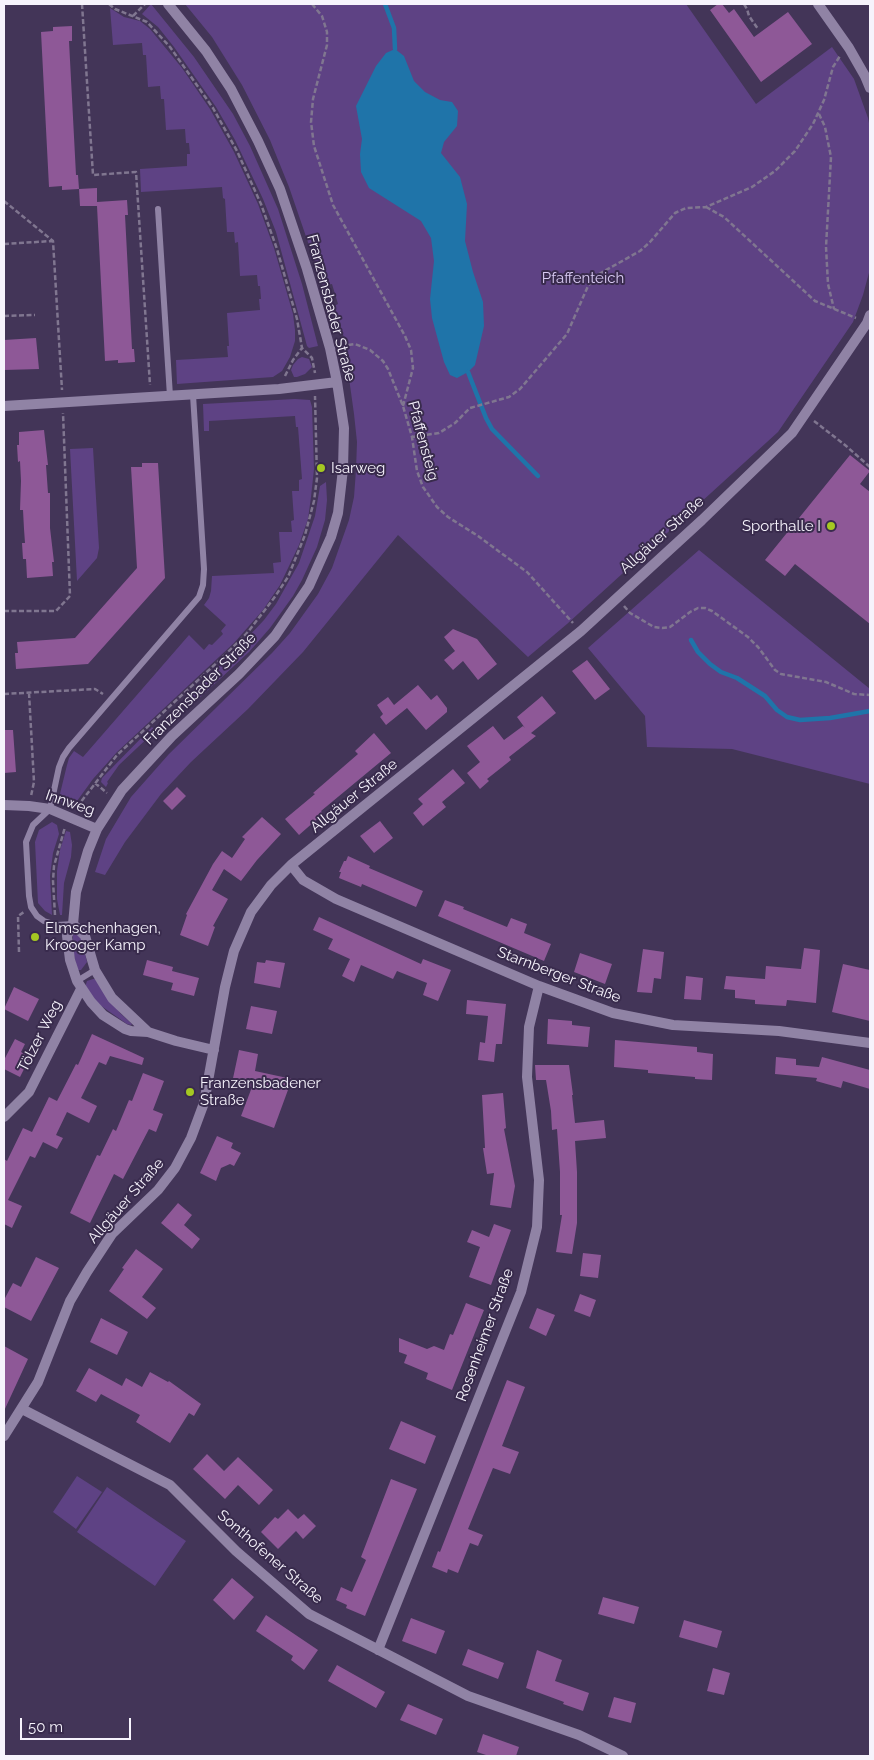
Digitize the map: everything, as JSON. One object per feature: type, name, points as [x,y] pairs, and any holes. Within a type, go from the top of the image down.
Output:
[{"type":"street","name":"Franzensbader Straße","points":[[168,4],[206,51],[231,89],[271,167],[298,241],[330,348],[344,434],[341,494],[331,538],[309,586],[275,636],[239,674],[172,736],[122,790],[97,829],[85,859],[76,892],[73,924],[67,936],[70,960],[79,985],[91,1002],[114,1023],[131,1031],[148,1032],[214,1050]]},
{"type":"street","points":[[821,5],[849,48],[870,88]]},
{"type":"street","name":"Allgäuer Straße","points":[[22,1409],[38,1382],[70,1301],[87,1272],[112,1234],[158,1190],[175,1168],[194,1131],[204,1103],[225,987],[234,950],[252,912],[271,885],[291,865],[580,631],[716,507],[792,433],[869,319]]},
{"type":"street","points":[[4,406],[279,389],[337,382]]},
{"type":"street","name":"Innweg","points":[[4,805],[50,809],[97,829]]},
{"type":"street","name":"Starnberger Straße","points":[[291,865],[303,880],[336,899],[539,986],[613,1013],[673,1025],[778,1031],[870,1042]]},
{"type":"street","name":"Franzensbader Straße","points":[[73,924],[85,936],[96,970],[112,998],[148,1032]]},
{"type":"street","name":"Tölzer Weg","points":[[4,1117],[29,1092],[79,985]]},
{"type":"street","name":"Rosenheimer Straße","points":[[378,1650],[520,1292],[537,1227],[540,1180],[528,1077],[529,1027],[539,986]]},
{"type":"street","points":[[4,1436],[22,1409]]},
{"type":"street","name":"Sonthofener Straße","points":[[22,1409],[170,1486],[236,1551],[308,1614],[468,1696],[579,1735],[623,1756]]},
{"type":"lane","points":[[158,209],[170,396]]},
{"type":"lane","points":[[73,924],[57,925],[44,921],[37,916],[31,907],[26,842],[33,825],[50,809],[63,757],[196,602],[203,585],[204,561],[193,395]]},
{"type":"lane","points":[[79,985],[96,970]]},
{"type":"path","points":[[82,4],[93,175],[136,172],[151,397]]},
{"type":"path","points":[[57,925],[53,881],[54,866],[62,833],[70,817],[117,755],[248,632],[274,598],[288,577],[305,535],[314,500],[317,478],[315,367],[309,353],[302,348],[297,319],[277,249],[261,204],[237,151],[213,108],[170,47],[148,22],[115,9],[109,4]]},
{"type":"path","points":[[133,16],[145,4]]},
{"type":"path","points":[[312,4],[322,16],[327,32],[327,45],[313,99],[311,122],[314,146],[333,204],[405,336],[410,350],[413,368],[403,406]]},
{"type":"path","points":[[744,4],[748,9],[749,16],[758,29]]},
{"type":"path","points":[[412,438],[439,433],[455,423],[464,412],[474,406],[509,397],[520,389],[567,334],[588,286],[599,274],[640,251],[675,213],[686,208],[706,207],[752,187],[775,171],[795,150],[819,114],[833,67],[838,58],[849,48]]},
{"type":"path","points":[[819,114],[825,127],[831,157],[826,247],[828,284],[834,309]]},
{"type":"path","points":[[4,201],[53,241],[63,402],[70,596],[56,610],[4,611]]},
{"type":"path","points":[[706,207],[724,217],[815,301],[834,309],[869,319]]},
{"type":"path","points":[[4,244],[53,241]]},
{"type":"path","points":[[4,316],[36,315]]},
{"type":"path","name":"Pfaffensteig","points":[[309,353],[355,344],[370,350],[378,356],[388,369],[403,406],[412,438],[417,471],[423,487],[437,507],[448,517],[478,536],[527,572],[580,631]]},
{"type":"path","points":[[279,389],[289,366],[302,348]]},
{"type":"path","points":[[805,414],[870,467]]},
{"type":"path","points":[[616,597],[630,613],[654,627],[670,627],[698,608],[712,611],[748,637],[775,670],[781,674],[826,682],[854,694],[870,695]]},
{"type":"path","points":[[4,694],[95,688],[110,700]]},
{"type":"path","points":[[29,692],[34,782],[29,806]]},
{"type":"path","points":[[19,952],[18,916],[31,907]]},
{"type":"green space","points":[[151,4],[194,57],[233,114],[250,146],[278,209],[302,284],[318,346],[309,348],[307,346],[276,232],[263,199],[235,140],[216,107],[174,47],[158,27],[142,14]]},
{"type":"green space","name":"Pfaffenteich","points":[[185,4],[686,4],[756,104],[832,47],[854,79],[870,128],[870,269],[853,322],[778,432],[567,624],[528,657],[398,535],[303,652],[161,794],[125,842],[105,875],[95,872],[106,839],[131,797],[169,754],[272,653],[290,633],[318,594],[332,568],[349,520],[354,497],[357,442],[349,378],[341,349],[347,347],[334,306],[338,304],[332,284],[323,286],[289,187],[270,140],[242,85],[212,37]]},
{"type":"green space","points":[[110,8],[124,17],[140,21],[150,29],[182,68],[210,109],[234,152],[258,204],[274,248],[293,314],[295,330],[295,341],[290,357],[282,371],[273,377],[177,384],[176,360],[228,357],[227,313],[260,310],[260,286],[258,286],[257,275],[240,276],[238,242],[235,243],[234,232],[227,232],[225,199],[223,198],[222,187],[141,192],[140,169],[187,166],[187,154],[190,154],[189,143],[186,143],[185,129],[166,130],[164,99],[161,99],[160,86],[148,87],[146,55],[143,55],[142,43],[113,45]]},
{"type":"green space","points":[[302,357],[309,359],[312,367],[305,374],[294,377],[291,370],[293,365]]},
{"type":"green space","points":[[295,399],[310,400],[312,407],[314,469],[308,519],[299,545],[280,585],[263,610],[234,643],[117,752],[93,779],[77,801],[71,804],[58,802],[69,758],[74,751],[83,757],[189,635],[204,650],[223,634],[221,631],[226,625],[204,605],[211,591],[212,576],[274,573],[273,563],[281,562],[279,532],[292,532],[291,521],[294,520],[292,491],[299,491],[299,480],[302,479],[298,427],[296,427],[295,416],[209,421],[209,431],[204,431],[203,404]]},
{"type":"green space","points":[[93,448],[99,548],[97,558],[77,581],[70,449]]},
{"type":"green space","points":[[326,482],[325,520],[317,547],[293,596],[270,628],[249,652],[192,705],[186,697],[233,653],[264,620],[276,604],[299,563],[315,516],[320,486]]},
{"type":"green space","points":[[699,550],[870,689],[870,784],[732,749],[647,747],[645,716],[588,648]]},
{"type":"green space","points":[[152,727],[155,731],[119,765],[107,782],[106,787],[101,782],[102,778]]},
{"type":"green space","points":[[52,822],[57,825],[59,834],[53,853],[50,876],[52,915],[45,911],[38,903],[35,842],[39,830]]},
{"type":"green space","points":[[66,831],[70,832],[72,845],[64,883],[62,915],[60,915],[57,899],[57,871],[60,850]]},
{"type":"green space","points":[[78,926],[87,962],[81,970],[77,969],[73,950],[73,929]]},
{"type":"green space","points":[[95,979],[131,1025],[97,1003],[85,987],[87,981]]},
{"type":"green space","points":[[77,1476],[102,1492],[76,1529],[53,1512]]},
{"type":"green space","points":[[107,1487],[186,1541],[155,1586],[77,1532]]},
{"type":"water","points":[[395,49],[404,56],[414,81],[425,92],[440,100],[452,102],[458,111],[457,126],[444,142],[441,153],[460,177],[467,204],[465,241],[483,302],[484,326],[475,365],[468,372],[457,378],[450,375],[444,362],[432,318],[430,299],[434,261],[431,238],[421,221],[369,188],[361,172],[360,154],[362,139],[356,106],[376,66],[386,53]]},
{"type":"building","points":[[718,4],[722,4],[729,13],[734,9],[754,37],[788,12],[812,44],[761,82],[710,10]]},
{"type":"building","points":[[72,26],[72,41],[69,41],[76,175],[78,175],[79,189],[62,190],[62,186],[49,187],[41,32],[53,31],[53,27]]},
{"type":"building","points":[[97,188],[97,202],[127,200],[128,215],[125,215],[132,349],[134,349],[135,362],[118,363],[118,360],[105,361],[97,206],[80,206],[79,189]]},
{"type":"building","points":[[36,338],[39,369],[4,370],[4,340]]},
{"type":"building","points":[[44,430],[48,465],[46,465],[48,493],[50,493],[50,528],[54,562],[52,562],[53,576],[27,578],[26,559],[23,559],[22,543],[25,543],[23,510],[20,510],[21,481],[17,445],[19,445],[19,432]]},
{"type":"building","name":"Sporthalle I","points":[[850,455],[870,471],[860,484],[870,492],[870,624],[795,564],[785,576],[765,560]]},
{"type":"building","points":[[142,463],[158,463],[165,578],[88,664],[16,669],[15,653],[18,653],[17,642],[75,638],[137,568],[131,467],[142,467]]},
{"type":"building","points":[[453,629],[477,639],[497,664],[478,680],[463,661],[453,670],[444,660],[455,651],[444,637]]},
{"type":"building","points":[[587,660],[610,689],[595,700],[572,671]]},
{"type":"building","points":[[418,685],[431,700],[437,695],[447,708],[447,712],[426,730],[407,708],[386,725],[380,717],[383,714],[377,705],[388,697],[394,705]]},
{"type":"building","points":[[542,696],[556,713],[531,733],[536,736],[509,757],[511,760],[487,779],[489,781],[480,789],[467,773],[480,762],[467,746],[493,726],[504,740],[523,726],[525,728],[517,717]]},
{"type":"building","points":[[4,730],[13,730],[16,772],[4,773]]},
{"type":"building","points":[[374,733],[391,753],[321,811],[323,814],[299,835],[285,819],[358,754],[355,751]]},
{"type":"building","points":[[453,769],[465,783],[442,802],[446,807],[423,826],[413,813],[423,804],[418,799]]},
{"type":"building","points":[[177,787],[186,796],[172,810],[163,801]]},
{"type":"building","points":[[262,817],[281,834],[241,881],[224,869],[212,890],[228,899],[213,926],[215,927],[208,946],[180,935],[186,914],[222,851],[232,858],[245,839],[242,837]]},
{"type":"building","points":[[380,821],[393,838],[374,853],[360,836]]},
{"type":"building","points":[[348,856],[370,866],[369,868],[423,891],[416,907],[362,884],[361,887],[339,878],[341,872],[339,872]]},
{"type":"building","points":[[445,900],[507,927],[511,918],[527,924],[524,933],[551,944],[544,961],[438,916]]},
{"type":"building","points":[[319,917],[421,964],[423,959],[451,970],[438,1001],[423,995],[427,983],[397,971],[393,979],[361,965],[354,982],[342,976],[350,959],[328,949],[333,939],[313,930]]},
{"type":"building","points":[[804,948],[820,950],[816,1003],[787,1000],[786,1006],[755,1004],[755,1000],[735,998],[735,990],[724,989],[726,976],[765,979],[766,966],[801,969]]},
{"type":"building","points":[[643,949],[664,952],[661,979],[654,978],[652,993],[637,992]]},
{"type":"building","points":[[580,953],[612,964],[605,984],[574,972]]},
{"type":"building","points":[[147,960],[173,967],[172,971],[199,978],[194,996],[171,990],[173,983],[143,975]]},
{"type":"building","points":[[266,960],[285,963],[280,988],[254,983],[257,962],[265,963]]},
{"type":"building","points":[[843,964],[870,970],[870,1021],[832,1012]]},
{"type":"building","points":[[686,976],[703,978],[701,1000],[684,999]]},
{"type":"building","points":[[14,987],[39,999],[28,1021],[4,1009]]},
{"type":"building","points":[[467,1000],[506,1004],[502,1044],[496,1044],[494,1062],[478,1060],[480,1042],[485,1043],[488,1016],[466,1014]]},
{"type":"building","points":[[251,1006],[277,1011],[272,1034],[246,1029]]},
{"type":"building","points":[[548,1019],[572,1021],[572,1025],[590,1027],[588,1047],[547,1044]]},
{"type":"building","points":[[92,1034],[144,1058],[142,1065],[110,1056],[106,1065],[99,1062],[81,1098],[97,1106],[89,1123],[67,1112],[56,1135],[63,1138],[57,1149],[43,1142],[35,1158],[30,1156],[8,1200],[22,1206],[12,1228],[4,1224],[4,1159],[7,1161],[23,1128],[32,1132],[49,1097],[57,1101],[76,1064],[78,1065]]},
{"type":"building","points":[[15,1039],[25,1044],[21,1052],[30,1057],[20,1077],[4,1069],[4,1060]]},
{"type":"building","points":[[615,1040],[697,1047],[697,1052],[713,1054],[712,1080],[614,1067]]},
{"type":"building","points":[[239,1050],[258,1054],[255,1071],[292,1079],[274,1128],[241,1116],[252,1087],[232,1083]]},
{"type":"building","points":[[776,1057],[796,1059],[796,1065],[819,1067],[822,1057],[870,1070],[870,1089],[843,1081],[841,1088],[816,1081],[817,1078],[775,1074]]},
{"type":"building","points":[[535,1065],[569,1065],[575,1123],[604,1120],[606,1138],[575,1141],[577,1223],[572,1254],[556,1252],[562,1215],[560,1215],[557,1129],[552,1130],[546,1080],[536,1080]]},
{"type":"building","points":[[143,1073],[164,1081],[153,1110],[163,1114],[156,1132],[149,1129],[123,1179],[114,1174],[90,1223],[70,1213],[97,1155],[100,1156],[113,1129],[116,1131],[129,1100],[132,1101]]},
{"type":"building","points":[[503,1093],[506,1128],[504,1129],[515,1186],[511,1208],[490,1205],[494,1173],[487,1174],[483,1148],[485,1148],[482,1095]]},
{"type":"building","points":[[217,1136],[233,1143],[231,1148],[241,1153],[234,1166],[230,1164],[221,1168],[216,1181],[200,1173]]},
{"type":"building","points":[[178,1203],[192,1215],[184,1225],[200,1239],[192,1249],[161,1223]]},
{"type":"building","points":[[494,1224],[511,1230],[491,1285],[469,1277],[480,1247],[467,1242],[472,1230],[489,1237]]},
{"type":"building","points":[[136,1249],[163,1269],[142,1297],[156,1308],[147,1319],[109,1291],[124,1269],[122,1268]]},
{"type":"building","points":[[583,1253],[601,1255],[598,1278],[580,1276]]},
{"type":"building","points":[[36,1257],[59,1268],[31,1321],[4,1307],[4,1300],[13,1283],[21,1287]]},
{"type":"building","points":[[580,1294],[596,1300],[590,1317],[574,1311]]},
{"type":"building","points":[[466,1303],[484,1310],[452,1390],[426,1379],[428,1373],[404,1363],[407,1355],[399,1352],[399,1338],[427,1349],[434,1346],[444,1350],[450,1334],[453,1335]]},
{"type":"building","points":[[537,1308],[555,1315],[546,1336],[529,1328]]},
{"type":"building","points":[[101,1318],[128,1332],[117,1355],[90,1342]]},
{"type":"building","points":[[4,1346],[28,1359],[4,1411]]},
{"type":"building","points":[[89,1368],[122,1386],[126,1378],[142,1387],[150,1372],[169,1381],[201,1404],[194,1416],[189,1413],[170,1443],[136,1422],[140,1415],[101,1394],[96,1402],[76,1391]]},
{"type":"building","points":[[507,1380],[525,1387],[502,1446],[519,1452],[510,1474],[493,1468],[468,1529],[483,1535],[478,1546],[470,1543],[458,1573],[448,1569],[447,1573],[432,1567],[438,1551],[440,1552]]},
{"type":"building","points":[[401,1421],[436,1436],[425,1464],[389,1449]]},
{"type":"building","points":[[207,1454],[224,1471],[238,1457],[273,1490],[259,1505],[238,1485],[225,1499],[193,1469]]},
{"type":"building","points":[[391,1479],[417,1489],[365,1616],[346,1608],[347,1605],[336,1600],[341,1587],[352,1592],[366,1560],[361,1557]]},
{"type":"building","points":[[288,1509],[298,1519],[304,1514],[316,1526],[303,1539],[296,1531],[278,1549],[261,1532],[275,1517],[278,1519]]},
{"type":"building","points":[[232,1578],[254,1597],[234,1620],[213,1600]]},
{"type":"building","points":[[603,1597],[639,1607],[634,1624],[598,1614]]},
{"type":"building","points":[[266,1615],[318,1650],[304,1670],[291,1660],[293,1656],[256,1631]]},
{"type":"building","points":[[411,1618],[445,1631],[436,1654],[402,1641]]},
{"type":"building","points":[[684,1620],[722,1631],[717,1648],[679,1637]]},
{"type":"building","points":[[468,1649],[504,1663],[498,1679],[462,1665]]},
{"type":"building","points":[[537,1650],[562,1660],[555,1681],[589,1693],[583,1711],[526,1688]]},
{"type":"building","points":[[337,1665],[385,1692],[376,1708],[328,1681]]},
{"type":"building","points":[[713,1668],[730,1673],[724,1695],[707,1691]]},
{"type":"building","points":[[614,1697],[636,1703],[631,1723],[608,1717]]},
{"type":"building","points":[[408,1704],[443,1719],[436,1735],[400,1720]]},
{"type":"building","points":[[483,1734],[519,1747],[516,1756],[489,1756],[477,1752]]},
{"type":"waterway","points":[[385,4],[394,28],[395,49]]},
{"type":"waterway","points":[[468,372],[492,429],[538,476]]},
{"type":"waterway","points":[[691,640],[698,652],[710,664],[765,696],[777,710],[787,717],[800,720],[830,718],[870,711]]},
{"type":"place","name":"Isarweg","points":[[321,468]]},
{"type":"place","name":"Sporthalle I","points":[[831,526]]},
{"type":"place","name":"Elmschenhagen, Krooger Kamp","points":[[35,937]]},
{"type":"place","name":"Franzensbadener Straße","points":[[190,1092]]}]
